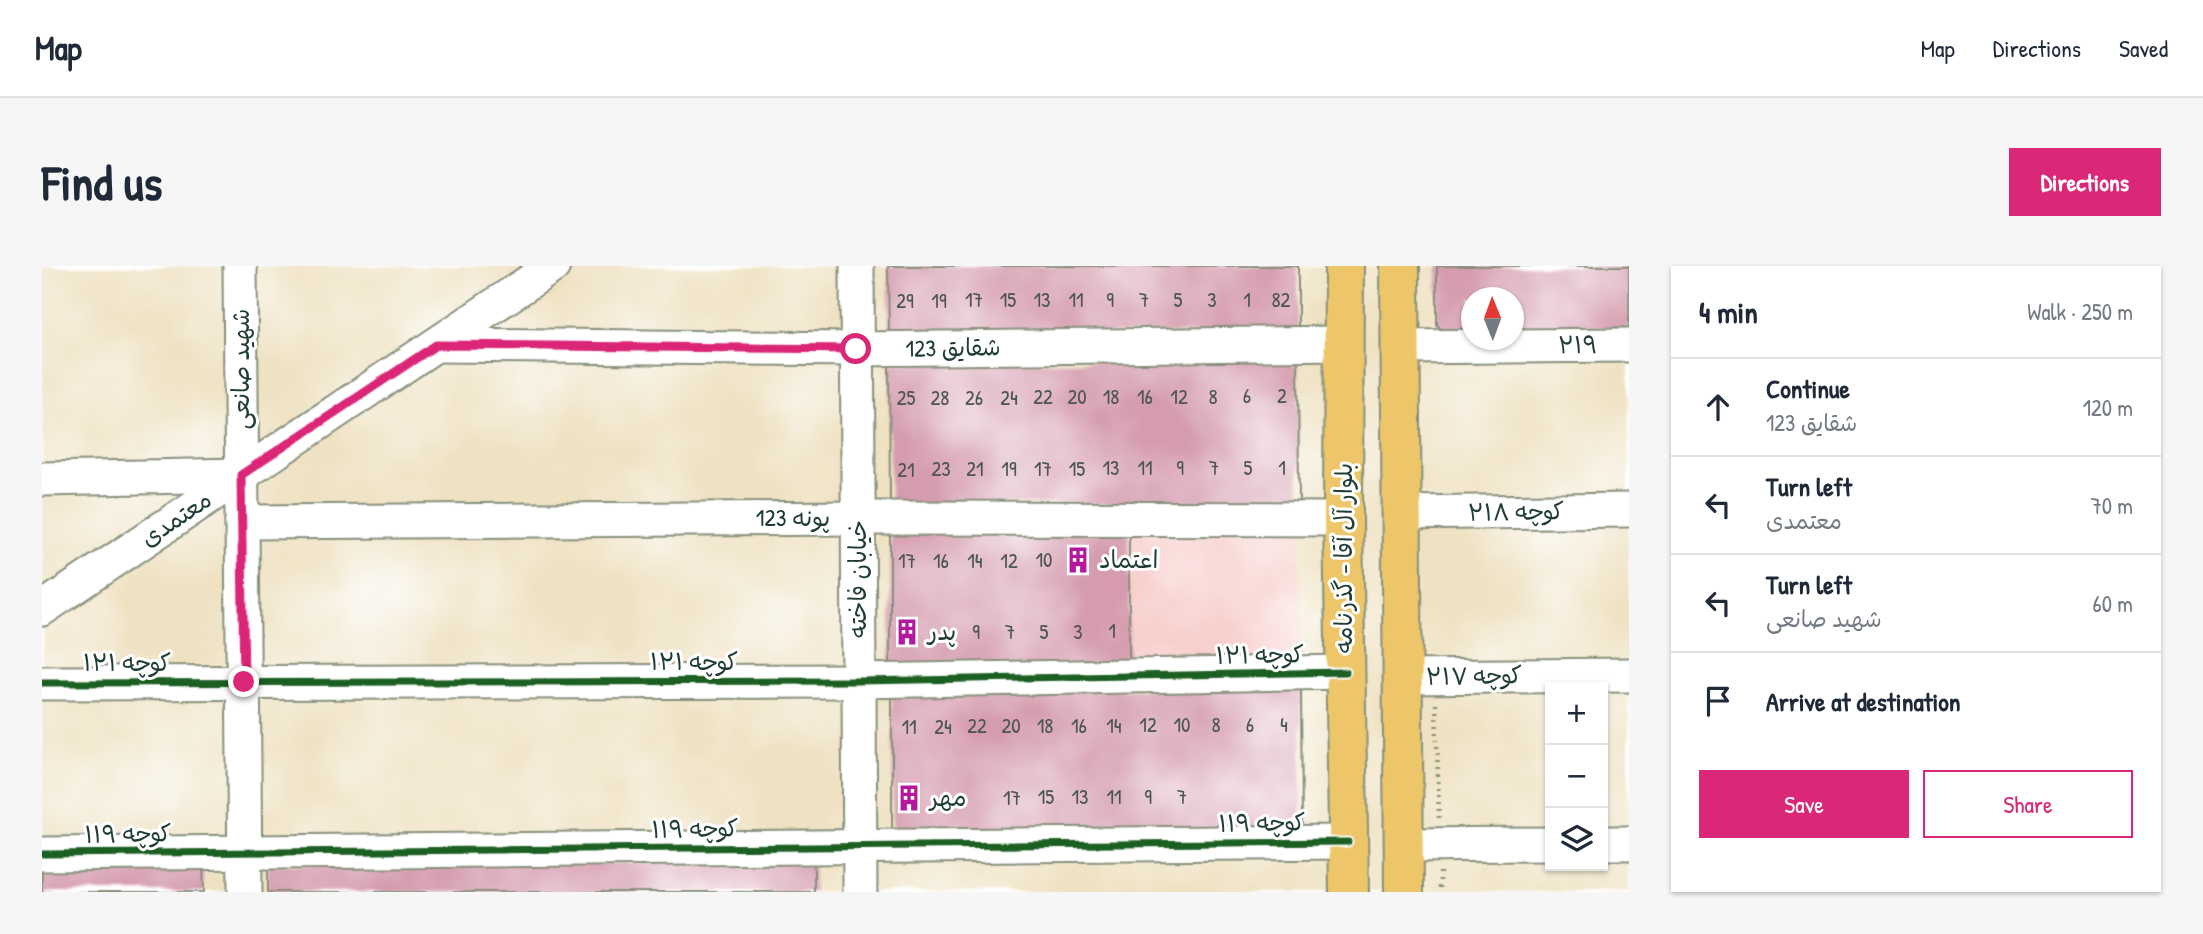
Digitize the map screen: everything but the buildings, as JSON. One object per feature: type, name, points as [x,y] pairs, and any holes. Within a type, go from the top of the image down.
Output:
[{"type":"main road","name":"بلوار آل آقا - گذرنامه","points":[[1344,266],[1343,519],[1349,892]]},
{"type":"main road","points":[[1400,266],[1404,892]]},
{"type":"main road","points":[[1345,662],[1403,664]]},
{"type":"street","name":"شهید صانعی","points":[[240,266],[245,892]]},
{"type":"street","name":"معتمدی","points":[[42,608],[553,266]]},
{"type":"street","name":"خیابان فاخته","points":[[857,266],[860,892]]},
{"type":"street","name":"123 شقایق","points":[[436,345],[856,349],[1344,343]]},
{"type":"street","name":"۲۱۹","points":[[1400,347],[1629,345]]},
{"type":"street","points":[[42,479],[241,475]]},
{"type":"street","name":"کوچه ۲۱۸","points":[[1402,513],[1629,510]]},
{"type":"street","name":"123 پونه","points":[[242,522],[858,518],[1343,519]]},
{"type":"street","name":"کوچه ۱۲۱","points":[[42,683],[859,681],[1345,662]]},
{"type":"street","name":"کوچه ۲۱۷","points":[[1403,664],[1629,675]]},
{"type":"street","name":"کوچه ۱۱۹","points":[[42,854],[1348,842]]},
{"type":"street","points":[[1608,844],[1629,843]]},
{"type":"street","points":[[1404,845],[1545,844]]},
{"type":"shaded area","points":[[1129,524],[1300,524],[1301,666],[1129,667]]},
{"type":"cycle path","points":[[42,683],[859,681],[1346,672]]},
{"type":"cycle path","points":[[42,854],[1348,842]]},
{"type":"place","name":"اعتماد","points":[[1078,560]]},
{"type":"place","name":"پدر","points":[[907,632]]},
{"type":"place","name":"مهر","points":[[909,798]]},
{"type":"route","points":[[244,682],[241,475],[436,345],[856,349]]}]
